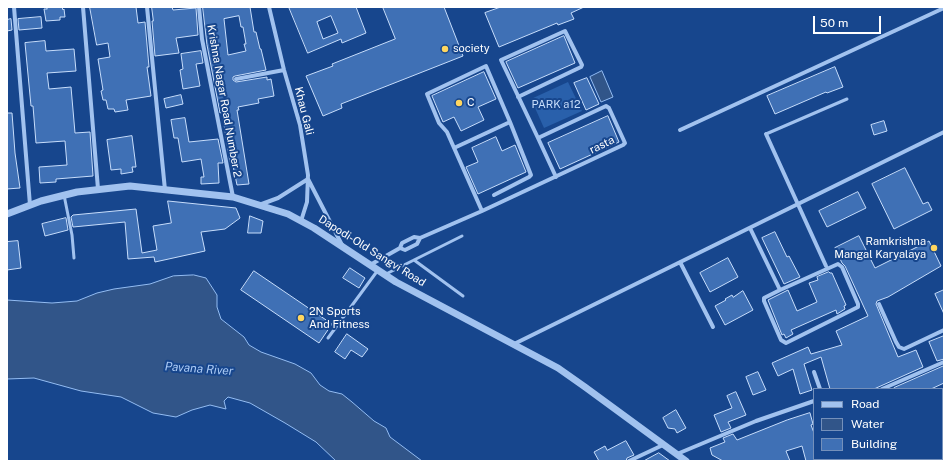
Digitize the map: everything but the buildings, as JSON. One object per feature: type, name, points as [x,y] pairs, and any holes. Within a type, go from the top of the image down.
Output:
[{"type":"street","points":[[14,7],[30,205]]},
{"type":"street","points":[[83,7],[98,189]]},
{"type":"street","points":[[147,7],[165,190]]},
{"type":"street","name":"Krishna Nagar Road Number 2","points":[[199,7],[202,39],[233,197]]},
{"type":"street","name":"Khau Gali","points":[[269,7],[284,70],[300,125],[308,179],[308,202],[301,221]]},
{"type":"street","points":[[680,130],[944,8]]},
{"type":"street","points":[[518,97],[581,67],[582,65],[565,31],[501,59],[501,61],[518,97],[538,138],[556,177]]},
{"type":"street","points":[[482,212],[445,129],[439,124],[427,94],[484,66],[487,66],[531,175],[530,177],[494,195]]},
{"type":"street","points":[[236,79],[284,70]]},
{"type":"street","name":"rasta","points":[[420,238],[482,212],[556,177],[623,145],[625,141],[609,108],[606,106],[538,138]]},
{"type":"street","points":[[454,148],[510,122]]},
{"type":"street","points":[[514,344],[944,132]]},
{"type":"street","points":[[766,134],[826,266]]},
{"type":"street","points":[[259,205],[283,195],[308,179],[343,247]]},
{"type":"street","name":"Dapodi-Old Sangvi Road","points":[[7,214],[30,205],[64,195],[98,189],[130,186],[233,197],[288,214],[314,228],[396,282],[538,357],[569,376],[686,461]]},
{"type":"street","points":[[750,228],[780,290]]},
{"type":"street","points":[[369,265],[400,248],[402,243],[414,237],[420,238],[417,244],[405,250],[400,248]]},
{"type":"street","points":[[680,262],[713,327]]},
{"type":"street","points":[[838,264],[842,267],[858,307],[784,343],[781,340],[764,301],[764,298],[780,290],[838,264]]},
{"type":"street","points":[[879,304],[899,347],[904,349],[944,330]]},
{"type":"street","points":[[884,388],[944,362]]},
{"type":"street","points":[[814,372],[820,388]]},
{"type":"street","points":[[677,455],[756,421],[813,401]]},
{"type":"street","points":[[629,461],[664,445]]},
{"type":"street","points":[[944,456],[944,461]]},
{"type":"lane","points":[[766,134],[846,98]]},
{"type":"lane","points":[[64,195],[72,235],[74,258]]},
{"type":"lane","points":[[328,338],[381,272],[414,260],[462,236]]},
{"type":"lane","points":[[414,260],[463,296]]},
{"type":"green space","name":"PARK a12","points":[[568,82],[582,111],[544,128],[531,99]]},
{"type":"water","points":[[602,71],[613,97],[601,102],[590,77]]},
{"type":"water","name":"Pavana River","points":[[194,275],[206,278],[217,295],[217,307],[221,319],[244,337],[249,345],[261,352],[295,364],[311,373],[320,385],[329,391],[342,394],[374,421],[386,428],[390,437],[422,461],[336,461],[316,442],[285,423],[250,403],[228,397],[224,401],[226,409],[210,405],[192,410],[176,417],[153,413],[121,397],[81,391],[34,378],[7,379],[7,300],[52,303],[77,301],[97,293],[114,289],[150,284],[173,276]]},
{"type":"place","name":"society","points":[[445,49]]},
{"type":"place","name":"C","points":[[459,103]]},
{"type":"place","name":"Ramkrishna Mangal Karyalaya","points":[[934,248]]},
{"type":"place","name":"2N Sports And Fitness","points":[[301,318]]}]
